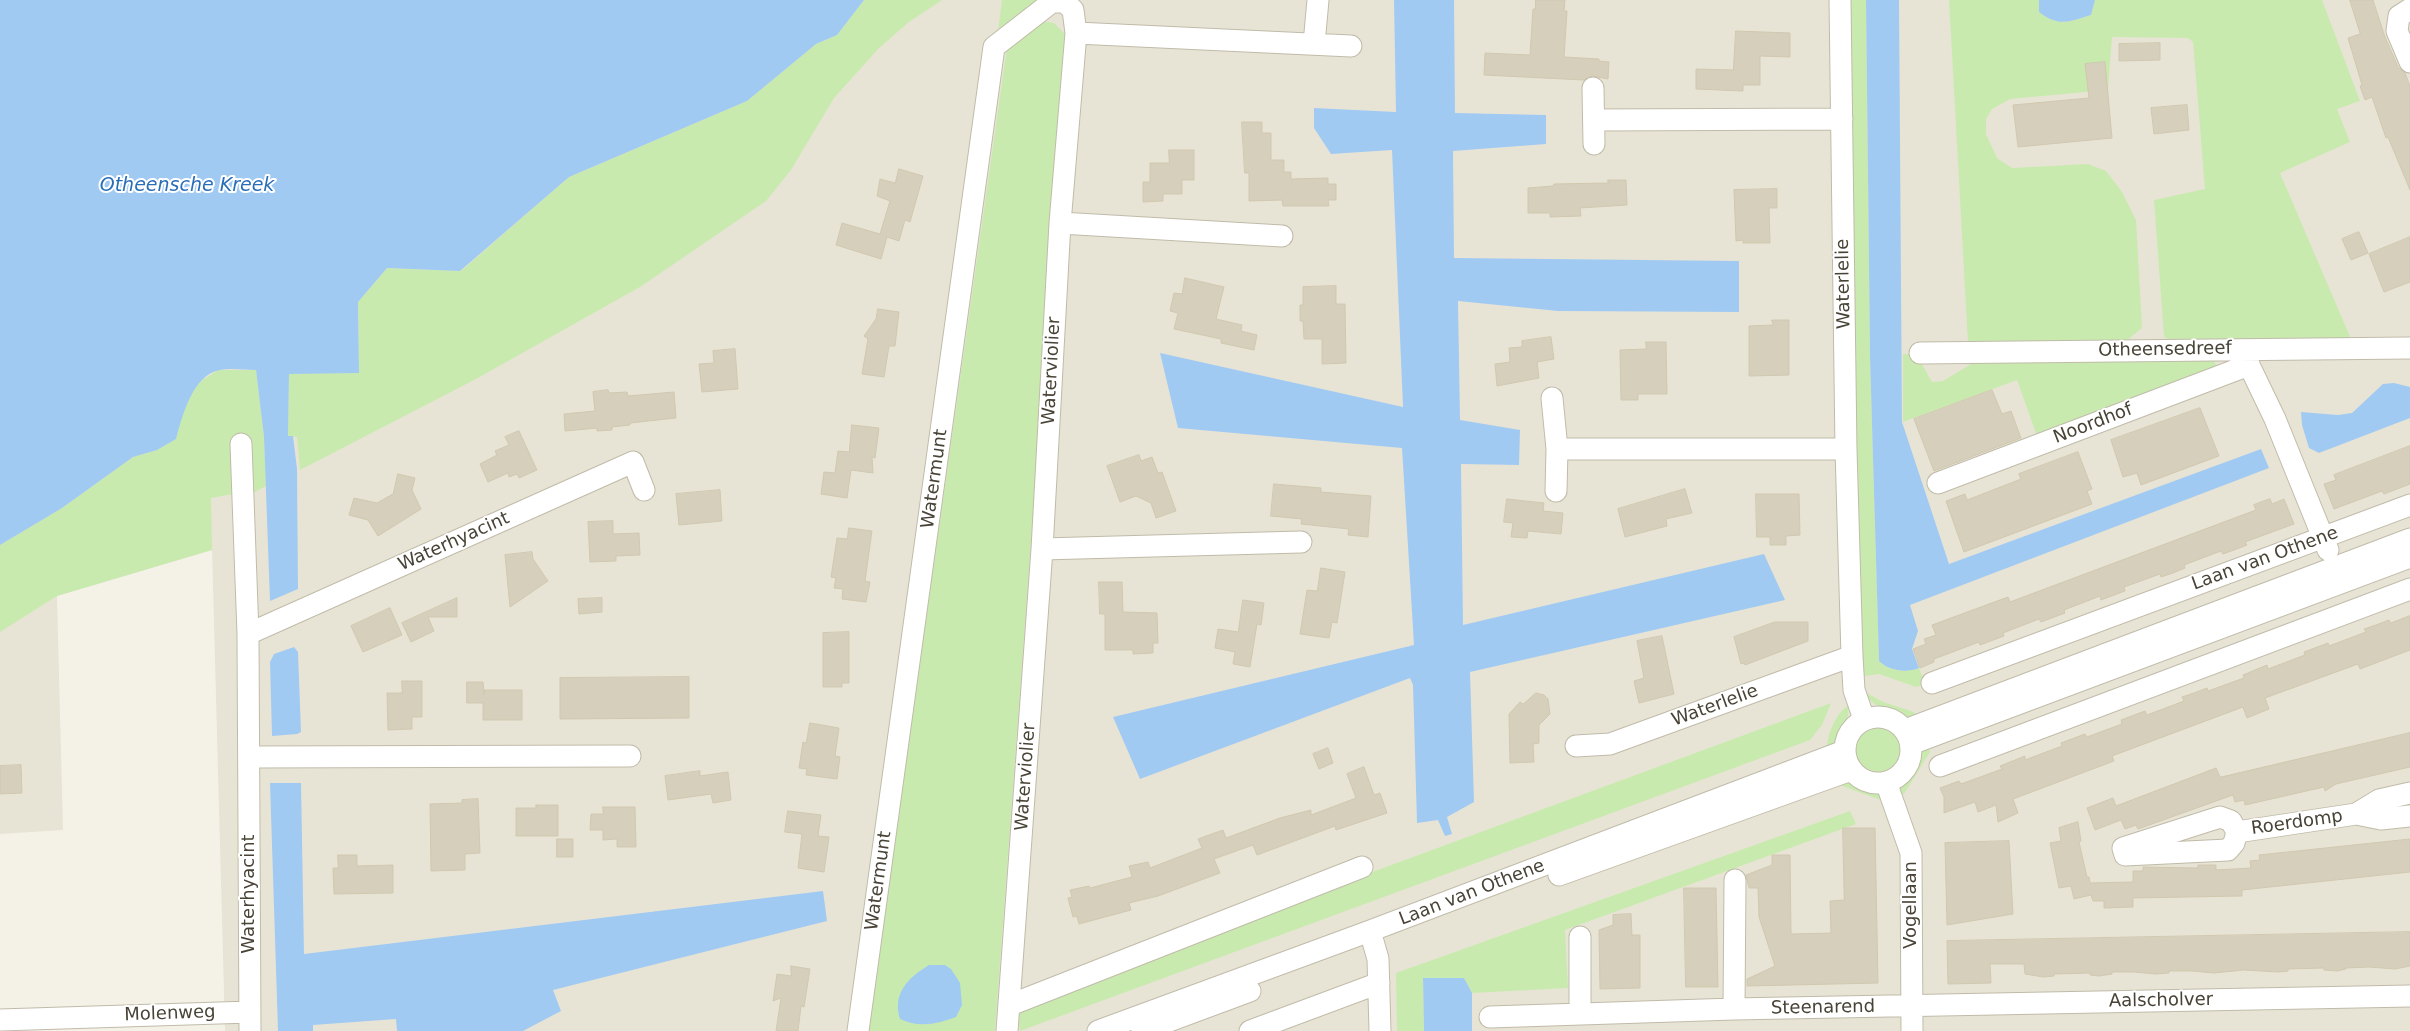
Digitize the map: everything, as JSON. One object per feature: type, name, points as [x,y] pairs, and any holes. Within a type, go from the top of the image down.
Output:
[{"type":"street","points":[[1314,44],[1318,0]]},
{"type":"street","name":"Waterlelie","points":[[1840,0],[1846,449],[1852,656],[1854,690],[1864,720]]},
{"type":"street","name":"Watermunt","points":[[858,1031],[994,47],[1052,2],[1065,2],[1073,10],[1076,33]]},
{"type":"street","points":[[2409,9],[2399,16],[2396,26],[2410,62]]},
{"type":"street","points":[[1076,33],[1351,46]]},
{"type":"street","name":"Waterviolier","points":[[1007,1031],[1042,549],[1060,223],[1076,33]]},
{"type":"street","points":[[1593,88],[1594,144]]},
{"type":"street","points":[[1594,120],[1842,119]]},
{"type":"street","points":[[1060,223],[1282,236]]},
{"type":"street","name":"Otheensedreef","points":[[1920,353],[2248,357],[2410,348]]},
{"type":"street","points":[[2248,357],[2323,537],[2350,611]]},
{"type":"street","name":"Noordhof","points":[[1938,483],[2248,357]]},
{"type":"street","points":[[1552,398],[1557,449],[1556,491]]},
{"type":"street","name":"Waterhyacint","points":[[241,444],[248,634],[250,1021]]},
{"type":"street","points":[[1557,449],[1846,449]]},
{"type":"street","name":"Waterhyacint","points":[[248,634],[633,462],[644,490]]},
{"type":"street","name":"Laan van Othene","points":[[1932,683],[2410,505]]},
{"type":"street","name":"Laan van Othene","points":[[1908,737],[2337,575],[2410,538]]},
{"type":"street","points":[[1042,549],[1301,542]]},
{"type":"street","name":"Laan van Othene","points":[[2337,575],[2410,557]]},
{"type":"street","points":[[1940,766],[2410,589]]},
{"type":"street","points":[[2120,613],[2147,688]]},
{"type":"street","name":"Waterlelie","points":[[1576,746],[1610,744],[1852,656]]},
{"type":"street","points":[[1875,716],[1897,722],[1908,737],[1908,764],[1895,778],[1886,782],[1867,781],[1848,760],[1849,732],[1864,720],[1875,716]]},
{"type":"street","points":[[249,757],[630,756]]},
{"type":"street","name":"Laan van Othene","points":[[1098,1031],[1558,875],[1848,760]]},
{"type":"street","name":"Vogellaan","points":[[1886,782],[1911,853],[1912,1031]]},
{"type":"street","name":"Roerdomp","points":[[2356,814],[2379,800],[2410,793]]},
{"type":"street","name":"Roerdomp","points":[[2237,832],[2356,814],[2381,819],[2410,816]]},
{"type":"street","points":[[1010,1005],[1362,867]]},
{"type":"street","points":[[1734,1009],[1735,880]]},
{"type":"street","points":[[1580,937],[1580,1013]]},
{"type":"street","points":[[1372,938],[1378,959],[1380,1031]]},
{"type":"street","name":"Laan van Othene","points":[[1142,1031],[1372,938]]},
{"type":"street","points":[[1250,1031],[1380,983]]},
{"type":"street","name":"Aalscholver","points":[[1912,1007],[2410,996]]},
{"type":"street","name":"Steenarend","points":[[1490,1017],[1734,1009],[1912,1007]]},
{"type":"street","name":"Molenweg","points":[[0,1020],[250,1021]]},
{"type":"shaded area","points":[[0,0],[2410,0],[2410,1031],[225,1031],[212,550],[57,596],[63,830],[0,834]]},
{"type":"green space","points":[[864,0],[942,0],[909,22],[879,48],[834,98],[791,170],[766,201],[640,287],[476,379],[300,470],[297,437],[288,436],[289,373],[359,373],[358,302],[387,268],[461,271],[569,177],[747,101],[816,44],[837,35]]},
{"type":"green space","points":[[1002,0],[1041,0],[998,31]]},
{"type":"green space","points":[[1847,0],[1866,0],[1870,357],[1879,661],[1888,667],[1898,670],[1919,668],[1925,684],[1916,687],[1879,674],[1859,677]]},
{"type":"green space","points":[[1949,0],[2039,0],[2039,12],[2052,20],[2064,22],[2091,15],[2095,0],[2322,0],[2360,101],[2337,109],[2350,142],[2280,173],[2351,339],[2176,342],[2164,337],[2154,200],[2205,189],[2193,42],[2188,38],[2112,37],[2108,90],[2010,99],[1992,109],[1986,119],[1986,134],[1997,158],[2012,168],[2088,164],[2106,171],[2122,192],[2136,220],[2142,328],[2126,341],[1968,343]]},
{"type":"green space","points":[[1042,21],[1054,23],[1068,37],[995,1031],[868,1031],[1007,47]]},
{"type":"green space","points":[[1903,354],[1916,354],[1932,382],[1943,381],[1976,361],[2214,360],[2217,368],[2037,436],[2017,380],[1903,422]]},
{"type":"green space","points":[[218,370],[256,370],[264,437],[266,486],[246,497],[233,494],[211,498],[212,550],[57,596],[0,632],[0,545],[62,508],[133,457],[157,450],[175,439],[182,415],[196,384]]},
{"type":"green space","points":[[1865,692],[1883,702],[1914,712],[1918,718],[1901,716],[1887,711],[1862,693]]},
{"type":"green space","points":[[1831,703],[1822,725],[1810,740],[1020,1031],[1017,1007],[1356,878]]},
{"type":"green space","points":[[1848,706],[1848,719],[1844,731],[1827,750],[1828,738],[1833,725]]},
{"type":"green space","points":[[1878,724],[1888,726],[1896,731],[1901,739],[1903,749],[1901,759],[1896,767],[1888,772],[1878,774],[1868,772],[1860,767],[1855,759],[1853,749],[1855,739],[1860,731],[1868,726]]},
{"type":"green space","points":[[1927,745],[1930,752],[1904,794],[1900,795],[1906,775]]},
{"type":"green space","points":[[1852,777],[1864,784],[1876,786],[1886,802],[1837,784]]},
{"type":"green space","points":[[1850,811],[1856,824],[1565,930],[1568,988],[1472,993],[1464,978],[1423,979],[1424,1031],[1397,1031],[1396,973]]},
{"type":"water","name":"Otheensche Kreek","points":[[0,0],[864,0],[837,35],[816,44],[747,101],[569,177],[460,271],[387,268],[358,302],[359,373],[289,374],[288,436],[293,436],[297,469],[298,589],[270,601],[264,437],[256,370],[224,369],[211,373],[203,379],[190,398],[176,439],[157,450],[133,457],[62,508],[0,545]]},
{"type":"water","points":[[1394,0],[1454,0],[1455,113],[1546,115],[1546,144],[1453,151],[1454,258],[1739,261],[1739,312],[1558,311],[1458,301],[1460,420],[1520,430],[1519,465],[1461,464],[1463,625],[1764,554],[1785,600],[1470,672],[1474,802],[1447,817],[1452,834],[1445,836],[1438,820],[1417,823],[1413,685],[1410,678],[1140,779],[1113,717],[1414,645],[1402,448],[1178,428],[1160,353],[1403,407],[1392,150],[1331,154],[1314,128],[1314,108],[1396,112]]},
{"type":"water","points":[[1866,0],[1899,0],[1902,422],[1949,564],[2261,449],[2269,468],[1910,605],[1918,631],[1912,649],[1919,668],[1909,670],[1893,669],[1879,661],[1870,357]]},
{"type":"water","points":[[2039,0],[2095,0],[2091,15],[2064,22],[2052,20],[2039,12]]},
{"type":"water","points":[[2394,383],[2410,387],[2410,418],[2319,453],[2309,448],[2302,425],[2301,412],[2338,415],[2352,413],[2383,384]]},
{"type":"water","points":[[294,647],[298,652],[301,732],[272,736],[270,662],[274,654]]},
{"type":"water","points":[[270,783],[301,783],[304,954],[823,891],[827,921],[553,990],[561,1011],[523,1031],[397,1031],[396,1019],[313,1025],[313,1031],[278,1031]]},
{"type":"water","points":[[929,965],[945,965],[951,969],[960,983],[962,1005],[956,1017],[928,1024],[907,1022],[900,1019],[898,1001],[900,994],[914,975]]},
{"type":"water","points":[[1423,978],[1464,978],[1472,993],[1472,1031],[1424,1031]]},
{"type":"building","points":[[1536,0],[1565,0],[1564,11],[1567,11],[1564,57],[1599,59],[1599,61],[1609,62],[1608,79],[1593,76],[1584,80],[1484,75],[1485,53],[1530,55],[1533,9],[1535,9]]},
{"type":"building","points":[[2350,0],[2373,0],[2385,37],[2398,67],[2405,73],[2410,86],[2410,190],[2388,137],[2386,138],[2372,97],[2365,100],[2360,86],[2362,85],[2348,38],[2360,34]]},
{"type":"building","points":[[1736,31],[1790,33],[1790,57],[1760,56],[1760,85],[1743,85],[1743,91],[1696,89],[1696,69],[1733,70]]},
{"type":"building","points":[[2160,43],[2160,60],[2119,61],[2119,44]]},
{"type":"building","points":[[2105,62],[2112,138],[2018,147],[2013,105],[2089,98],[2085,64]]},
{"type":"building","points":[[2187,105],[2189,130],[2154,134],[2151,108]]},
{"type":"building","points":[[1242,122],[1262,122],[1262,133],[1271,133],[1271,160],[1284,160],[1284,172],[1291,172],[1291,179],[1328,178],[1328,184],[1336,184],[1336,200],[1328,200],[1329,206],[1283,206],[1282,200],[1249,201],[1249,173],[1245,173]]},
{"type":"building","points":[[1169,150],[1194,150],[1194,180],[1182,180],[1182,194],[1163,194],[1163,201],[1143,202],[1143,182],[1150,182],[1150,163],[1169,163]]},
{"type":"building","points":[[899,169],[923,176],[910,222],[905,220],[899,241],[887,237],[881,259],[836,245],[842,223],[880,234],[890,201],[877,196],[880,179],[895,183]]},
{"type":"building","points":[[1608,180],[1626,180],[1627,205],[1580,208],[1581,216],[1550,217],[1550,213],[1528,213],[1528,188],[1553,186],[1554,184],[1608,183]]},
{"type":"building","points":[[1777,189],[1777,208],[1769,208],[1770,243],[1743,243],[1743,240],[1736,241],[1734,190]]},
{"type":"building","points":[[2359,232],[2368,253],[2351,260],[2342,239]]},
{"type":"building","points":[[2410,237],[2410,282],[2384,292],[2369,254]]},
{"type":"building","points":[[1185,278],[1224,287],[1216,319],[1242,325],[1241,331],[1257,335],[1254,350],[1221,343],[1221,339],[1174,329],[1178,313],[1170,311],[1174,293],[1182,294]]},
{"type":"building","points":[[1336,286],[1336,304],[1345,304],[1346,363],[1322,364],[1322,339],[1304,339],[1303,321],[1300,321],[1300,305],[1303,305],[1303,287]]},
{"type":"building","points":[[878,309],[899,312],[895,346],[889,346],[884,377],[862,374],[868,339],[864,336],[876,319]]},
{"type":"building","points":[[1772,320],[1789,320],[1789,375],[1749,376],[1749,326],[1773,325]]},
{"type":"building","points":[[1551,337],[1554,359],[1537,362],[1539,378],[1497,386],[1495,364],[1510,362],[1509,348],[1522,347],[1522,341]]},
{"type":"building","points":[[1646,342],[1666,342],[1667,394],[1638,394],[1638,400],[1621,400],[1620,350],[1646,349]]},
{"type":"building","points":[[735,349],[738,389],[702,392],[699,364],[714,363],[713,351]]},
{"type":"building","points":[[608,390],[609,393],[627,392],[628,396],[674,392],[676,418],[630,423],[630,425],[612,427],[612,430],[597,431],[597,428],[565,431],[564,414],[595,411],[593,392]]},
{"type":"building","points":[[1992,390],[2002,414],[2011,411],[2021,438],[1934,471],[1914,419]]},
{"type":"building","points":[[2200,408],[2219,456],[2141,485],[2137,473],[2123,477],[2111,440]]},
{"type":"building","points":[[852,425],[879,428],[875,458],[872,457],[873,473],[851,470],[847,498],[821,494],[824,472],[835,473],[838,451],[849,452]]},
{"type":"building","points":[[519,431],[537,470],[519,478],[517,474],[509,477],[508,473],[488,482],[480,464],[497,455],[495,451],[509,445],[505,437]]},
{"type":"building","points":[[2410,446],[2410,484],[2384,494],[2382,491],[2334,509],[2324,484],[2336,480],[2334,475]]},
{"type":"building","points":[[2078,452],[2092,489],[2087,491],[2092,504],[1964,552],[1946,501],[1965,494],[1967,500],[2021,479],[2019,474]]},
{"type":"building","points":[[1139,455],[1141,461],[1152,457],[1158,473],[1162,472],[1176,511],[1156,518],[1151,503],[1136,496],[1120,502],[1107,466]]},
{"type":"building","points":[[398,474],[415,478],[412,490],[421,509],[378,536],[368,520],[349,515],[354,498],[377,503],[393,494]]},
{"type":"building","points":[[1274,484],[1321,488],[1321,492],[1371,496],[1368,537],[1348,535],[1349,529],[1301,524],[1302,519],[1271,516]]},
{"type":"building","points":[[1685,489],[1692,513],[1666,519],[1667,526],[1625,537],[1618,509]]},
{"type":"building","points":[[720,490],[722,521],[679,525],[676,494]]},
{"type":"building","points":[[1756,494],[1799,494],[1800,535],[1786,536],[1786,545],[1770,545],[1770,537],[1757,537]]},
{"type":"building","points":[[1507,499],[1544,503],[1543,511],[1563,513],[1561,534],[1528,531],[1527,538],[1511,537],[1513,523],[1504,522]]},
{"type":"building","points":[[2270,499],[2272,504],[2284,499],[2294,524],[2245,542],[2247,545],[2234,550],[2223,554],[2221,551],[2184,565],[2185,568],[2173,573],[2161,577],[2160,574],[2124,587],[2125,591],[2101,600],[2100,596],[2064,610],[2065,613],[2041,622],[2039,619],[2003,633],[2004,636],[1980,645],[1979,642],[1934,659],[1934,662],[1920,668],[1913,649],[1926,644],[1924,639],[1936,635],[1932,625],[2008,597],[2010,602],[2256,510],[2254,505]]},
{"type":"building","points":[[613,521],[613,534],[639,533],[640,555],[616,556],[616,561],[590,562],[588,522]]},
{"type":"building","points":[[849,528],[872,531],[865,581],[870,582],[866,602],[842,599],[843,589],[834,588],[836,578],[831,577],[837,538],[847,539]]},
{"type":"building","points":[[532,552],[533,559],[548,581],[510,607],[505,555]]},
{"type":"building","points":[[1321,568],[1345,572],[1337,623],[1332,622],[1329,638],[1300,634],[1307,590],[1317,591]]},
{"type":"building","points":[[1099,582],[1122,582],[1123,612],[1157,613],[1158,643],[1153,643],[1153,653],[1133,654],[1133,650],[1105,650],[1105,614],[1100,614]]},
{"type":"building","points":[[457,598],[457,617],[428,617],[434,631],[411,642],[402,623]]},
{"type":"building","points":[[602,598],[602,612],[579,614],[578,599]]},
{"type":"building","points":[[1243,600],[1264,603],[1261,625],[1257,624],[1250,667],[1233,664],[1235,652],[1215,648],[1218,629],[1238,632]]},
{"type":"building","points":[[390,608],[402,635],[363,652],[351,626]]},
{"type":"building","points":[[2410,616],[2410,650],[2360,669],[2358,664],[2265,698],[2269,709],[2247,718],[2243,707],[2112,756],[2114,761],[2013,799],[2018,813],[1998,822],[1996,805],[1978,812],[1975,802],[1944,813],[1944,797],[1940,788],[1959,781],[1961,784],[2002,769],[2000,766],[2025,756],[2025,760],[2062,746],[2061,743],[2085,734],[2087,737],[2122,724],[2121,720],[2145,711],[2147,715],[2184,701],[2182,697],[2207,688],[2208,691],[2244,678],[2243,675],[2267,665],[2268,669],[2305,655],[2304,652],[2328,643],[2329,646],[2366,632],[2364,629],[2389,620],[2390,623]]},
{"type":"building","points":[[1775,622],[1808,622],[1808,641],[1745,665],[1744,663],[1741,664],[1734,637]]},
{"type":"building","points":[[849,632],[849,683],[842,683],[842,687],[823,687],[823,633]]},
{"type":"building","points":[[1662,636],[1674,694],[1639,703],[1634,681],[1644,678],[1637,641]]},
{"type":"building","points":[[689,677],[689,718],[560,719],[560,678]]},
{"type":"building","points":[[402,681],[422,681],[422,717],[412,717],[412,729],[388,730],[387,693],[402,693]]},
{"type":"building","points":[[467,682],[483,682],[484,695],[484,690],[522,690],[522,720],[483,720],[483,703],[467,703]]},
{"type":"building","points":[[1536,693],[1544,695],[1548,699],[1550,714],[1539,725],[1539,743],[1533,744],[1534,762],[1510,763],[1509,714],[1520,702],[1523,704]]},
{"type":"building","points":[[810,723],[839,728],[835,756],[840,757],[837,779],[806,775],[807,769],[799,768],[803,742],[806,743]]},
{"type":"building","points":[[2410,733],[2410,767],[2336,784],[2325,791],[2324,787],[2245,805],[2244,800],[2235,802],[2233,795],[2138,829],[2136,825],[2125,829],[2121,820],[2095,830],[2087,808],[2113,798],[2116,806],[2216,768],[2220,777]]},
{"type":"building","points":[[1328,748],[1333,763],[1319,769],[1313,754]]},
{"type":"building","points":[[21,765],[22,793],[0,794],[0,766]]},
{"type":"building","points":[[1364,767],[1374,795],[1380,793],[1387,813],[1336,830],[1335,826],[1257,855],[1253,845],[1214,859],[1220,873],[1158,896],[1129,903],[1131,910],[1079,924],[1077,916],[1073,917],[1068,898],[1072,897],[1070,890],[1089,886],[1090,888],[1132,877],[1129,866],[1148,862],[1150,868],[1202,848],[1198,839],[1223,830],[1226,838],[1280,818],[1311,810],[1311,815],[1356,798],[1347,774]]},
{"type":"building","points":[[700,771],[700,776],[728,772],[731,800],[713,803],[711,794],[668,800],[665,776]]},
{"type":"building","points":[[478,799],[480,853],[465,854],[465,870],[431,871],[430,804],[462,803],[462,800]]},
{"type":"building","points":[[536,805],[558,805],[558,836],[516,836],[516,808],[536,808]]},
{"type":"building","points":[[603,807],[635,807],[636,847],[617,847],[617,839],[603,840],[603,830],[590,830],[591,814],[603,814]]},
{"type":"building","points":[[788,811],[821,815],[818,836],[829,837],[824,872],[798,868],[802,834],[785,832]]},
{"type":"building","points":[[2078,822],[2081,841],[2079,842],[2090,883],[2133,882],[2133,871],[2143,871],[2143,867],[2198,868],[2198,865],[2216,865],[2216,870],[2251,868],[2250,861],[2260,860],[2259,855],[2410,839],[2410,872],[2242,890],[2242,896],[2133,898],[2133,907],[2104,908],[2104,901],[2093,901],[2091,895],[2074,899],[2071,886],[2059,888],[2050,843],[2061,841],[2059,828]]},
{"type":"building","points":[[1843,828],[1875,828],[1878,983],[1747,986],[1747,979],[1775,966],[1759,917],[1758,888],[1749,888],[1746,875],[1772,865],[1772,855],[1790,855],[1791,934],[1831,933],[1830,901],[1844,900]]},
{"type":"building","points":[[557,839],[573,839],[573,857],[557,857]]},
{"type":"building","points":[[2009,841],[2013,914],[1947,925],[1945,843]]},
{"type":"building","points":[[338,855],[357,855],[357,866],[393,865],[393,893],[334,894],[333,868],[338,868]]},
{"type":"building","points":[[1684,888],[1716,888],[1718,987],[1686,987]]},
{"type":"building","points":[[1631,914],[1632,935],[1640,935],[1640,988],[1600,989],[1599,930],[1613,925],[1613,915]]},
{"type":"building","points":[[2410,932],[2410,966],[2395,969],[2369,967],[2346,968],[2337,971],[2324,970],[2324,968],[2288,969],[2288,971],[2278,972],[2244,970],[2214,973],[2169,971],[2169,973],[2156,974],[2112,972],[2112,974],[2099,976],[2090,975],[2090,973],[2054,974],[2054,976],[2043,977],[2025,974],[2024,964],[1990,964],[1991,983],[1948,984],[1947,941]]},
{"type":"building","points":[[791,966],[810,969],[804,1007],[801,1006],[798,1031],[776,1031],[781,998],[773,1001],[777,974],[791,976]]}]
